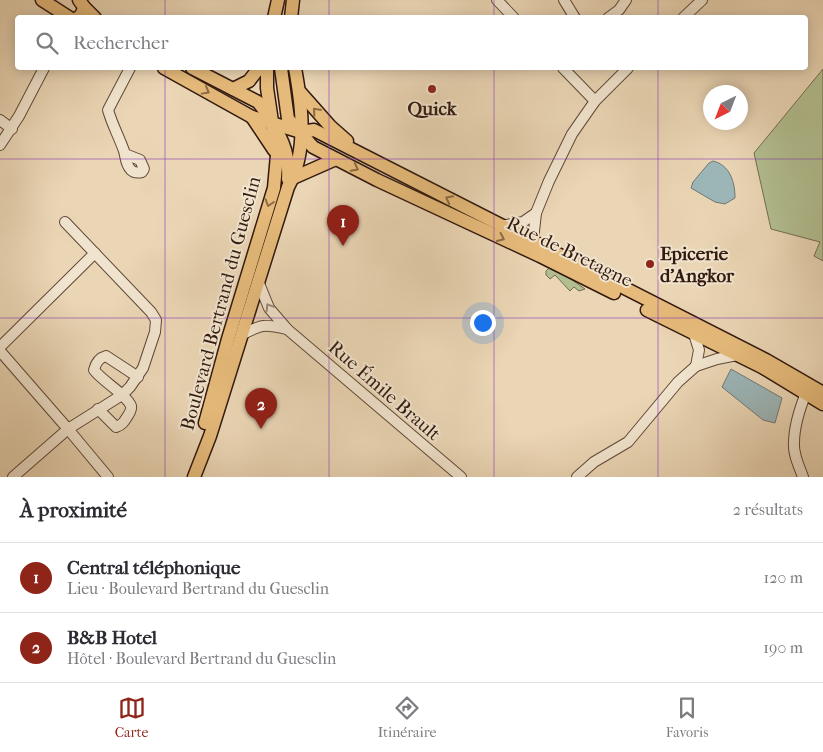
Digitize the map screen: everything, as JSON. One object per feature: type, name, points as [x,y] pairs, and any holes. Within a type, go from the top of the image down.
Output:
[{"type":"main road","points":[[42,0],[66,15]]},
{"type":"main road","points":[[291,15],[293,0]]},
{"type":"main road","points":[[80,8],[90,15]]},
{"type":"main road","name":"Rue de Bretagne","points":[[168,70],[252,117],[301,132],[314,130],[766,360],[823,393]]},
{"type":"main road","points":[[196,70],[258,102],[282,138],[287,153],[290,182],[336,159]]},
{"type":"main road","points":[[233,89],[249,82],[258,70]]},
{"type":"main road","name":"Boulevard Bertrand du Guesclin","points":[[194,477],[202,436],[226,347],[274,188],[277,155],[267,88],[267,70]]},
{"type":"main road","points":[[281,70],[288,119],[301,132]]},
{"type":"main road","name":"Boulevard Bertrand du Guesclin","points":[[198,462],[210,436],[290,182],[301,155],[299,91],[295,70]]},
{"type":"main road","points":[[272,123],[299,91],[330,126],[360,153]]},
{"type":"main road","points":[[252,117],[277,155]]},
{"type":"main road","name":"Rue de Bretagne","points":[[301,132],[313,147],[336,159],[540,256],[737,355],[823,404]]},
{"type":"street","points":[[496,0],[511,15]]},
{"type":"street","points":[[564,0],[573,15]]},
{"type":"street","points":[[612,15],[619,10],[626,0]]},
{"type":"street","points":[[686,15],[702,0]]},
{"type":"street","points":[[0,145],[12,128],[43,70]]},
{"type":"street","points":[[125,154],[112,125],[108,110],[129,70]]},
{"type":"street","points":[[565,70],[595,101]]},
{"type":"street","points":[[534,242],[536,214],[549,181],[572,134],[595,101],[626,70]]},
{"type":"street","points":[[0,120],[12,128]]},
{"type":"street","points":[[501,226],[523,222],[536,214]]},
{"type":"street","points":[[13,477],[68,429],[122,395],[130,387],[143,368],[155,332],[156,320],[151,312],[65,222]]},
{"type":"street","points":[[95,252],[0,349],[108,477]]},
{"type":"street","name":"Rue Émile Brault","points":[[258,281],[269,308],[287,329],[461,477]]},
{"type":"street","points":[[241,335],[266,324],[287,329]]},
{"type":"street","points":[[694,334],[699,350],[696,366]]},
{"type":"street","points":[[577,477],[594,462],[628,442],[678,382],[696,366],[737,355]]},
{"type":"street","points":[[98,409],[116,427],[121,425],[131,409],[131,405],[122,395],[94,370],[96,363],[101,358],[106,356],[138,377]]},
{"type":"street","points":[[803,477],[796,460],[794,443],[806,393]]},
{"type":"green space","points":[[823,69],[823,261],[814,256],[820,242],[771,229],[754,153]]},
{"type":"green space","points":[[549,268],[568,277],[585,289],[579,291],[574,287],[570,291],[555,275],[550,279],[546,275],[546,271]]},
{"type":"water","points":[[713,161],[724,166],[733,180],[735,198],[725,204],[715,202],[691,188],[693,182],[709,163]]},
{"type":"water","points":[[731,369],[782,398],[775,423],[763,420],[722,387]]},
{"type":"place","name":"Quick","points":[[432,89]]},
{"type":"place","name":"Central téléphonique","points":[[343,246]]},
{"type":"place","name":"Epicerie d'Angkor","points":[[650,264]]},
{"type":"place","name":"B&B Hotel","points":[[261,429]]}]
